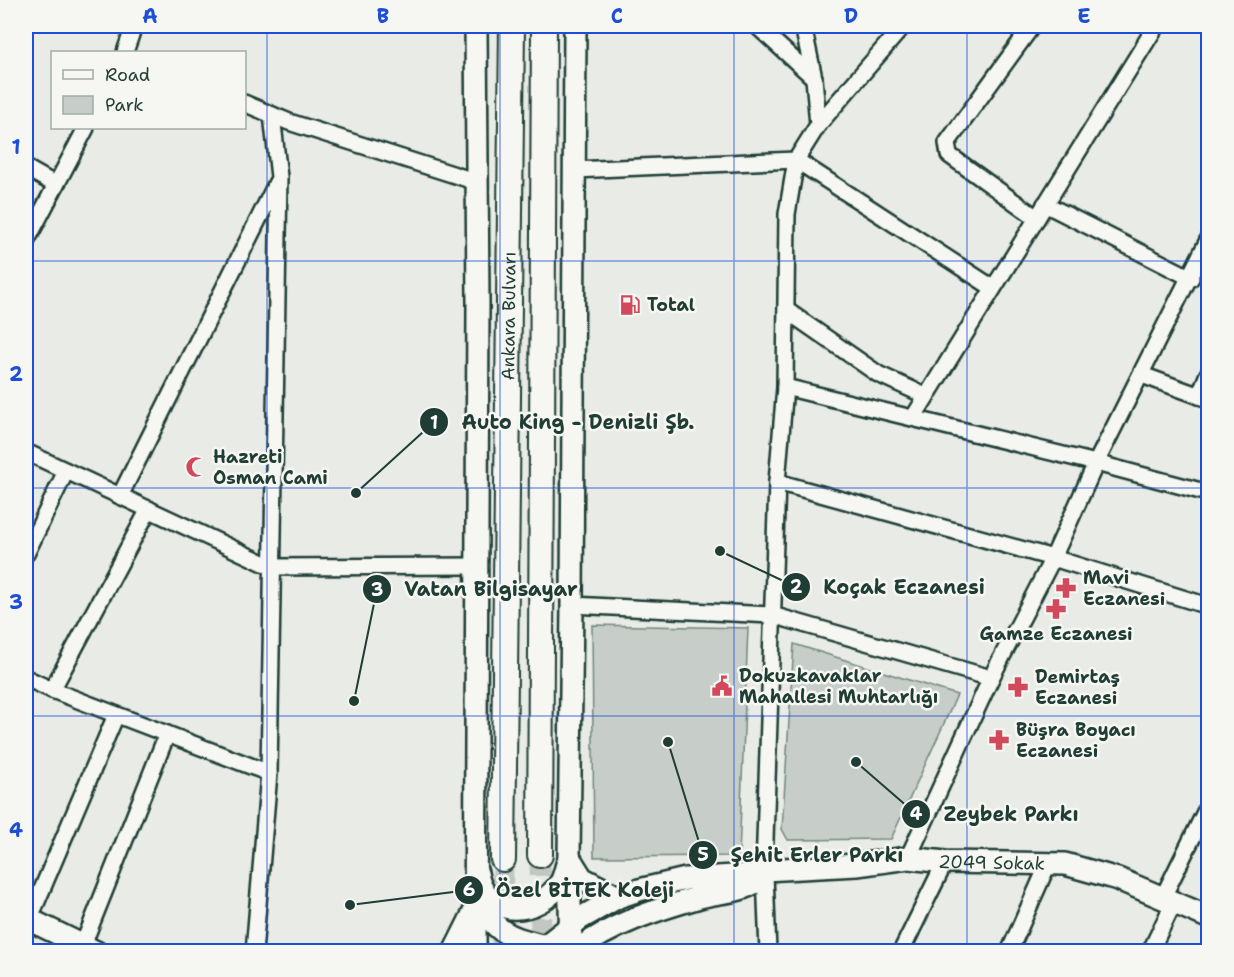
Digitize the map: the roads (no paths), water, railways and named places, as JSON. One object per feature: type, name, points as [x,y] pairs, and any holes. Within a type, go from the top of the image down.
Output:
[{"type":"main road","points":[[475,951],[476,26]]},
{"type":"main road","name":"Ankara Bulvarı","points":[[503,859],[512,26]]},
{"type":"main road","name":"Ankara Bulvarı","points":[[540,855],[544,26]]},
{"type":"main road","points":[[575,26],[569,857],[573,951],[632,918],[703,897],[742,889],[752,885],[765,872]]},
{"type":"main road","points":[[475,858],[478,880],[482,889],[495,904],[508,909],[542,901],[562,881],[569,857]]},
{"type":"main road","points":[[569,857],[582,878],[618,897]]},
{"type":"main road","name":"2049 Sokak","points":[[540,949],[571,925],[618,897],[686,879],[857,865],[908,858],[945,862],[1065,864],[1118,879],[1209,917]]},
{"type":"main road","points":[[475,903],[494,925],[510,936],[540,949],[565,951]]},
{"type":"main road","points":[[454,951],[475,903]]},
{"type":"main road","points":[[27,919],[89,948]]},
{"type":"street","points":[[125,51],[134,26]]},
{"type":"street","points":[[757,26],[814,78]]},
{"type":"street","points":[[803,26],[814,78],[818,125]]},
{"type":"street","points":[[768,951],[765,872],[777,482],[785,387],[787,214],[796,160],[818,125],[903,26]]},
{"type":"street","points":[[1032,26],[948,143],[949,155],[1037,218]]},
{"type":"street","points":[[913,418],[1156,26]]},
{"type":"street","points":[[246,104],[272,115],[477,182]]},
{"type":"street","points":[[254,951],[269,773],[279,177],[272,115]]},
{"type":"street","points":[[26,242],[85,129]]},
{"type":"street","points":[[574,170],[796,160],[993,288]]},
{"type":"street","points":[[26,168],[56,184]]},
{"type":"street","points":[[120,496],[279,177]]},
{"type":"street","points":[[1045,204],[1191,278]]},
{"type":"street","points":[[908,858],[992,678],[1053,558],[1096,463],[1209,240]]},
{"type":"street","points":[[786,310],[878,374],[926,396]]},
{"type":"street","points":[[1142,375],[1204,397],[1209,374]]},
{"type":"street","points":[[785,387],[1209,492]]},
{"type":"street","points":[[26,452],[272,567],[477,566]]},
{"type":"street","points":[[26,554],[66,471]]},
{"type":"street","points":[[777,482],[1053,558],[1209,606]]},
{"type":"street","points":[[52,690],[149,509]]},
{"type":"street","points":[[572,605],[772,615],[992,678]]},
{"type":"street","points":[[26,678],[269,773]]},
{"type":"street","points":[[27,919],[116,715]]},
{"type":"street","points":[[89,948],[167,734]]},
{"type":"street","points":[[1150,951],[1209,806]]},
{"type":"street","points":[[901,951],[945,862]]},
{"type":"street","points":[[1009,951],[1048,864]]},
{"type":"tunnel","points":[[540,855],[541,952]]},
{"type":"tunnel","points":[[502,952],[503,859]]},
{"type":"place","name":"Total","points":[[630,305]]},
{"type":"place","name":"Hazreti Osman Cami","points":[[196,467]]},
{"type":"place","name":"Auto King - Denizli Şb.","points":[[356,493]]},
{"type":"place","name":"Koçak Eczanesi","points":[[720,551]]},
{"type":"place","name":"Mavi Eczanesi","points":[[1066,588]]},
{"type":"place","name":"Gamze Eczanesi","points":[[1056,609]]},
{"type":"place","name":"Dokuzkavaklar Mahallesi Muhtarlığı","points":[[722,686]]},
{"type":"place","name":"Demirtaş Eczanesi","points":[[1018,687]]},
{"type":"place","name":"Vatan Bilgisayar","points":[[354,701]]},
{"type":"place","name":"Büşra Boyacı Eczanesi","points":[[999,740]]},
{"type":"place","name":"Şehit Erler Parkı","points":[[668,742]]},
{"type":"place","name":"Zeybek Parkı","points":[[856,762]]},
{"type":"place","name":"Özel BİTEK Koleji","points":[[350,905]]}]
